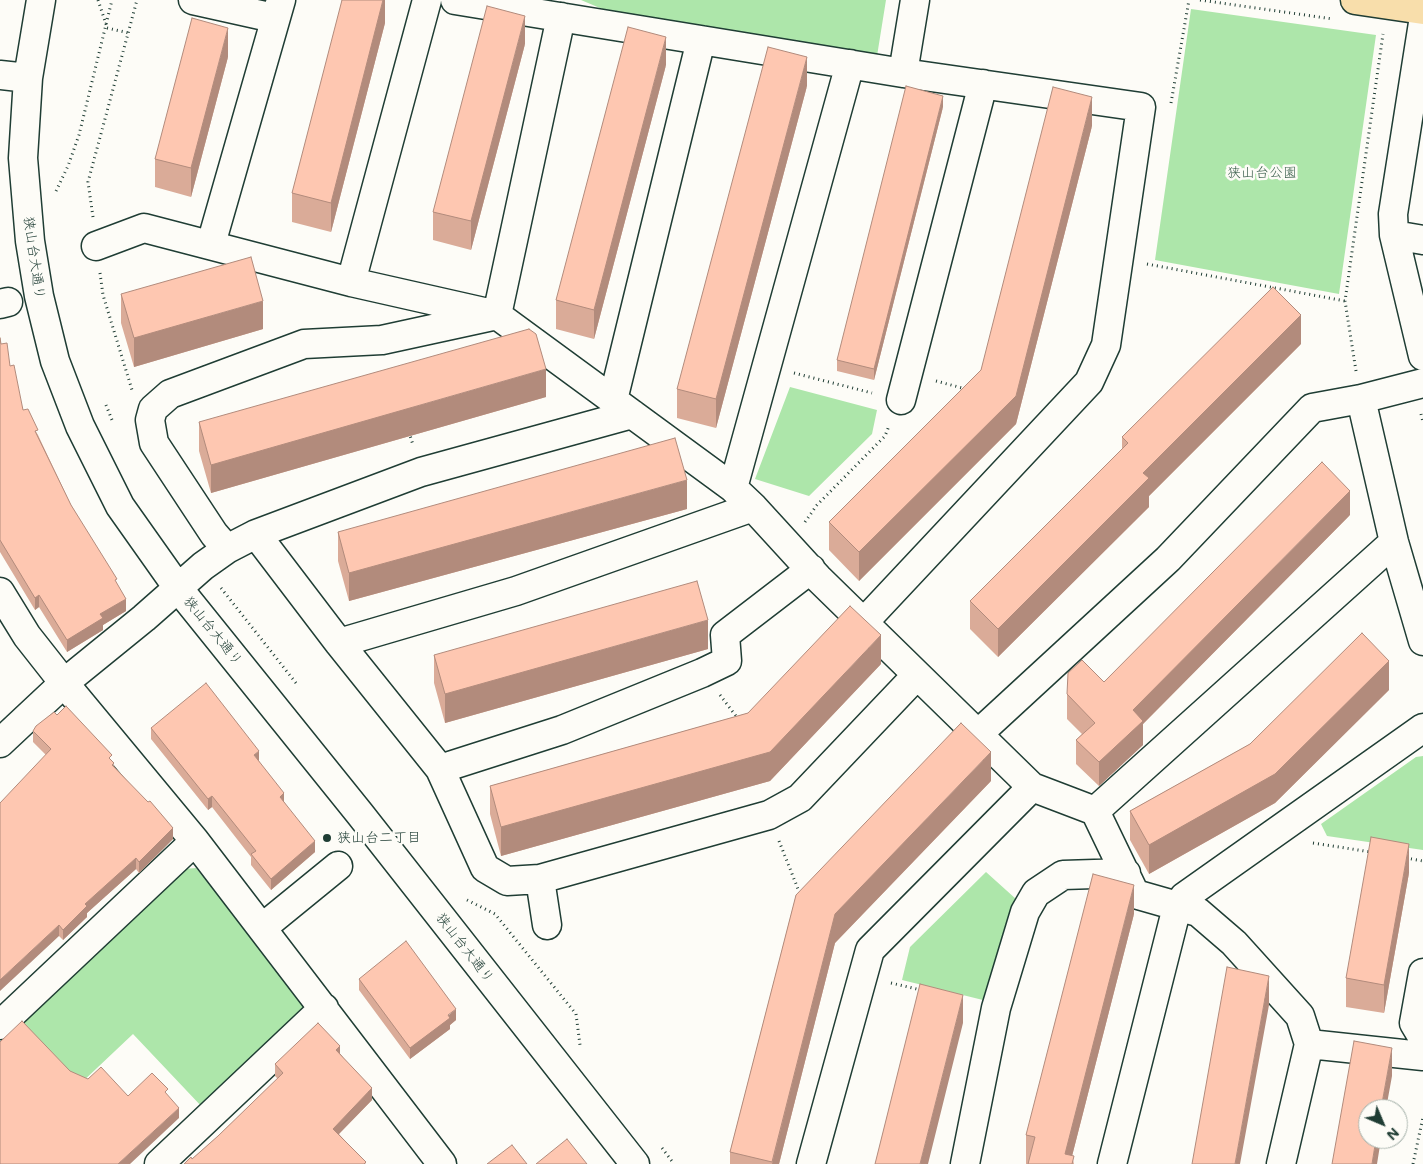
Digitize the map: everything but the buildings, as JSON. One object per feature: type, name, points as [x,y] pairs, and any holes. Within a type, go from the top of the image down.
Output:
[{"type":"main road","points":[[1355,0],[1423,21]]},
{"type":"street","name":"狭山台大通り","points":[[41,0],[28,78],[23,158],[30,241],[39,296],[56,361],[80,426],[120,506],[178,588],[360,814],[635,1164]]},
{"type":"street","points":[[192,0],[278,9],[212,244]]},
{"type":"street","points":[[350,282],[427,0]]},
{"type":"street","points":[[455,0],[531,6],[561,16],[701,40],[903,73],[1141,107],[1106,345],[1089,382],[864,622]]},
{"type":"street","points":[[903,73],[915,0]]},
{"type":"street","points":[[497,315],[561,16]]},
{"type":"street","points":[[1423,21],[1392,214],[1394,235],[1423,356]]},
{"type":"street","points":[[622,407],[701,40]]},
{"type":"street","points":[[733,488],[850,64]]},
{"type":"street","points":[[0,75],[28,78]]},
{"type":"street","points":[[902,400],[983,84]]},
{"type":"street","points":[[96,246],[144,228],[212,244],[350,282],[497,315],[733,488],[810,569],[1032,787],[1095,812],[1135,894],[1198,912],[1234,943],[1300,1016],[1309,1044],[1281,1164]]},
{"type":"street","points":[[1394,235],[1423,240]]},
{"type":"street","points":[[227,549],[214,534],[154,442],[150,420],[153,409],[170,394],[304,344],[382,340],[497,315]]},
{"type":"street","points":[[978,734],[1168,558],[1312,408],[1361,399],[1423,383]]},
{"type":"street","points":[[1361,399],[1394,542],[1423,641]]},
{"type":"street","points":[[0,743],[64,683],[203,566],[227,549],[256,534],[421,472],[622,407]]},
{"type":"street","points":[[339,642],[516,591],[753,507]]},
{"type":"street","points":[[256,534],[339,642],[440,768],[485,868],[507,881],[540,879],[769,815],[800,798],[917,675]]},
{"type":"street","points":[[1095,812],[1394,542]]},
{"type":"street","points":[[440,768],[562,730],[727,661],[725,635],[810,569]]},
{"type":"street","points":[[0,592],[27,636],[195,841],[442,1164]]},
{"type":"street","points":[[1112,1164],[1177,907],[1184,897],[1423,728]]},
{"type":"street","points":[[811,1164],[870,950],[1032,787]]},
{"type":"street","points":[[0,1025],[195,841]]},
{"type":"street","points":[[262,928],[338,866]]},
{"type":"street","points":[[965,1164],[996,1008],[1025,912],[1036,893],[1063,875],[1126,873]]},
{"type":"street","points":[[540,879],[547,925]]},
{"type":"street","points":[[1423,973],[1414,1023],[1423,1038]]},
{"type":"street","points":[[159,1164],[324,1008]]},
{"type":"street","points":[[1309,1044],[1423,1056]]},
{"type":"path","points":[[98,0],[107,28]]},
{"type":"path","points":[[56,191],[68,166],[79,135],[107,28],[112,0]]},
{"type":"path","points":[[137,0],[130,33],[88,182],[103,295],[134,393],[153,409]]},
{"type":"path","points":[[1200,0],[1335,19]]},
{"type":"path","points":[[1361,399],[1345,301],[1384,26],[1423,21]]},
{"type":"path","points":[[107,28],[130,33]]},
{"type":"path","points":[[55,181],[56,200]]},
{"type":"path","points":[[1119,258],[1345,301]]},
{"type":"path","points":[[766,366],[902,400],[885,436],[817,505],[789,546]]},
{"type":"path","points":[[908,373],[974,392]]},
{"type":"path","points":[[104,400],[114,425]]},
{"type":"path","points":[[407,425],[421,472]]},
{"type":"path","points":[[203,566],[302,691]]},
{"type":"path","points":[[702,673],[745,728]]},
{"type":"path","points":[[769,815],[801,896]]},
{"type":"path","points":[[1295,818],[1311,843],[1376,853]]},
{"type":"path","points":[[1404,858],[1423,861]]},
{"type":"path","points":[[462,894],[468,902],[496,914],[576,1014],[580,1044],[586,1052]]},
{"type":"path","points":[[864,976],[930,992]]},
{"type":"path","points":[[1413,1164],[1423,1117]]},
{"type":"path","points":[[656,1142],[674,1164]]},
{"type":"green space","points":[[581,0],[886,0],[877,56],[633,22]]},
{"type":"green space","name":"狭山台公園","points":[[1191,9],[1376,35],[1339,294],[1155,260]]},
{"type":"green space","points":[[790,387],[877,410],[872,434],[809,496],[755,479]]},
{"type":"green space","points":[[1423,756],[1423,850],[1327,836],[1321,824],[1416,757]]},
{"type":"green space","points":[[196,868],[305,1000],[303,1014],[203,1108],[133,1034],[79,1085],[22,1024],[184,869]]},
{"type":"green space","points":[[986,872],[1016,899],[991,1002],[902,980],[910,947]]},
{"type":"place","name":"狭山台二丁目","points":[[327,838]]}]
